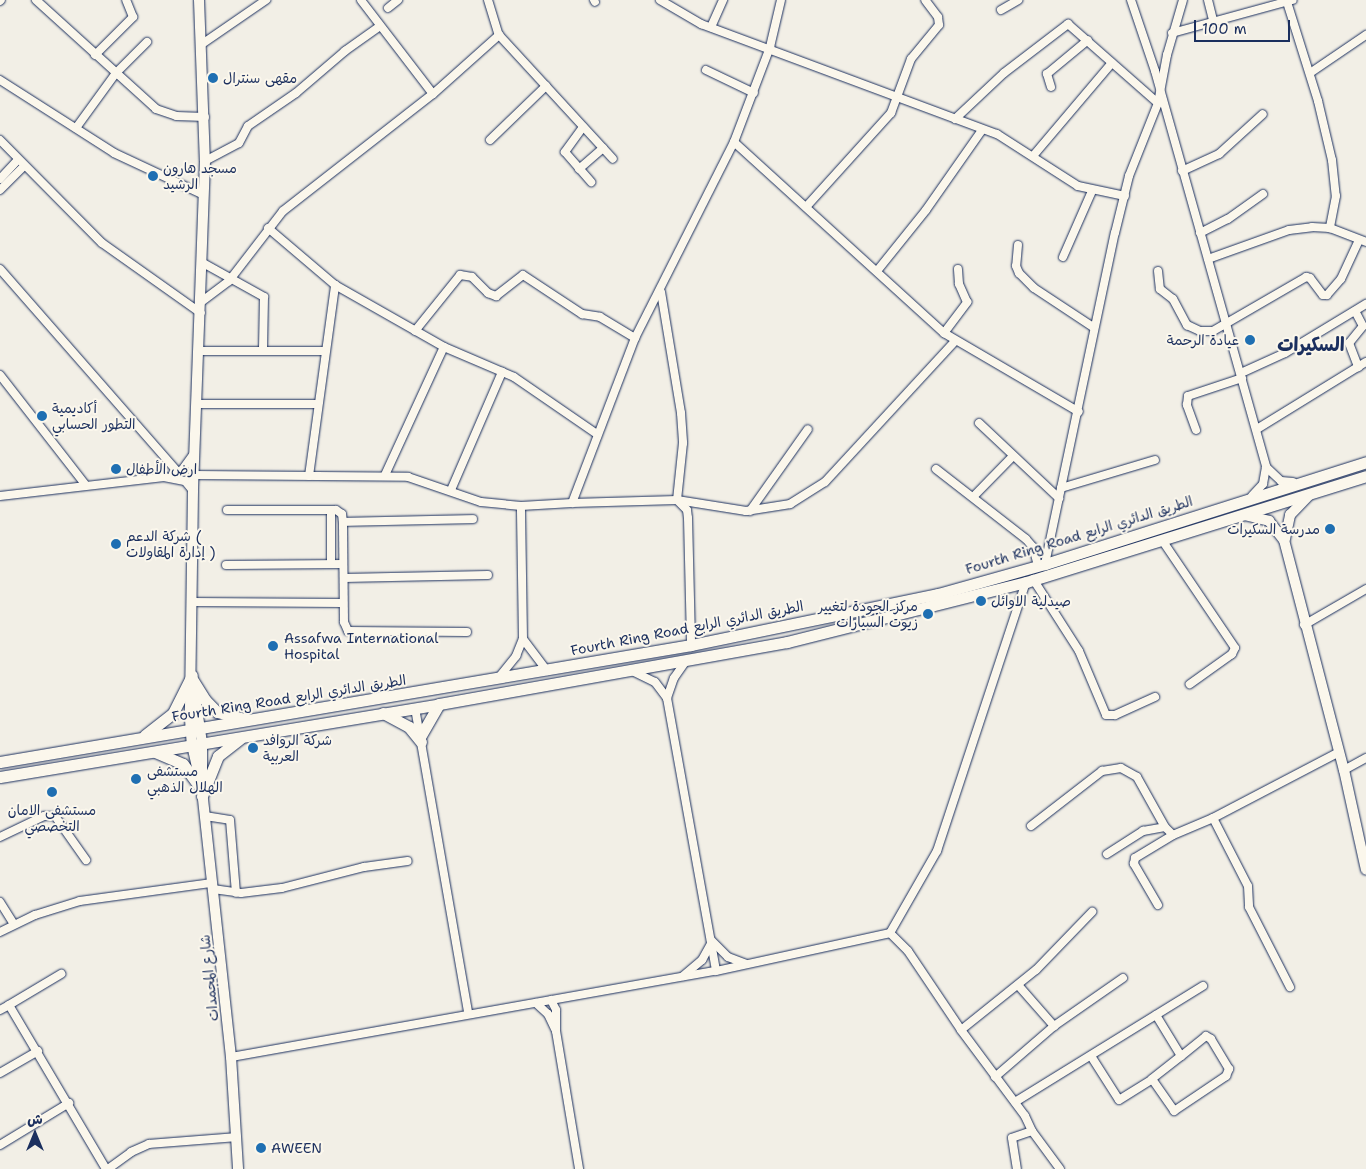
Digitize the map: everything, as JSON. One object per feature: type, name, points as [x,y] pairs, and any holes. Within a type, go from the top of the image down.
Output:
[{"type":"main road","name":"شارع المجمدات","points":[[199,0],[205,117],[205,161],[201,313],[193,491],[192,680],[197,744],[231,1057],[238,1169]]},
{"type":"main road","name":"Fourth Ring Road الطريق الدائري الرابع","points":[[0,777],[439,704],[787,642],[939,599],[1366,462]]},
{"type":"main road","name":"Fourth Ring Road الطريق الدائري الرابع","points":[[0,762],[144,736],[256,721],[547,671],[1029,581],[1366,476]]},
{"type":"main road","points":[[1284,540],[1290,515],[1312,492]]},
{"type":"main road","points":[[1238,516],[1255,516],[1269,521],[1284,540],[1304,625],[1344,770],[1366,870]]},
{"type":"main road","points":[[144,736],[173,713],[192,680],[205,700],[217,712],[256,721]]},
{"type":"main road","points":[[384,713],[408,727],[420,739],[439,704]]},
{"type":"main road","points":[[151,751],[183,764],[202,790],[218,756],[246,736]]},
{"type":"street","points":[[36,0],[156,109],[176,116],[205,117]]},
{"type":"street","points":[[95,55],[134,17],[126,0]]},
{"type":"street","points":[[202,44],[266,0]]},
{"type":"street","points":[[361,0],[433,94]]},
{"type":"street","points":[[388,8],[398,0]]},
{"type":"street","points":[[488,0],[499,35],[613,159]]},
{"type":"street","points":[[660,0],[670,9],[711,27],[770,47],[1010,140],[1064,178],[1092,191],[1125,196]]},
{"type":"street","points":[[711,27],[722,0]]},
{"type":"street","points":[[572,503],[596,434],[636,338],[661,292],[734,142],[770,47],[781,0]]},
{"type":"street","points":[[806,206],[891,113],[911,59],[939,25],[938,17],[925,0]]},
{"type":"street","points":[[1001,10],[1018,0]]},
{"type":"street","points":[[1131,0],[1257,429],[1266,467],[1263,484],[1249,498]]},
{"type":"street","points":[[1041,565],[1079,412],[1093,327],[1125,196],[1159,99],[1172,33],[1183,0]]},
{"type":"street","points":[[1208,0],[1213,20]]},
{"type":"street","points":[[1172,33],[1213,20],[1290,1],[1310,73],[1335,181],[1335,215],[1330,228]]},
{"type":"street","points":[[955,119],[982,92],[1064,25],[1071,24],[1112,63],[1159,99]]},
{"type":"street","points":[[205,161],[239,143],[248,126],[296,93],[345,51],[380,26]]},
{"type":"street","points":[[201,302],[231,277],[283,211],[433,94],[499,35]]},
{"type":"street","points":[[1310,73],[1366,35]]},
{"type":"street","points":[[1052,87],[1047,74],[1088,40]]},
{"type":"street","points":[[76,128],[116,74],[147,42]]},
{"type":"street","points":[[1033,156],[1112,63]]},
{"type":"street","points":[[706,70],[754,93]]},
{"type":"street","points":[[0,80],[76,128],[154,173],[204,195]]},
{"type":"street","points":[[490,140],[546,86]]},
{"type":"street","points":[[1182,171],[1219,154],[1263,114]]},
{"type":"street","points":[[584,127],[565,149],[566,155],[591,182]]},
{"type":"street","points":[[876,271],[926,210],[982,130]]},
{"type":"street","points":[[0,140],[102,242],[201,313]]},
{"type":"street","points":[[734,142],[944,333],[1079,412]]},
{"type":"street","points":[[579,169],[603,148]]},
{"type":"street","points":[[0,179],[18,160]]},
{"type":"street","points":[[0,190],[24,166]]},
{"type":"street","points":[[1062,257],[1092,191]]},
{"type":"street","points":[[1200,234],[1228,219],[1263,194]]},
{"type":"street","points":[[268,228],[335,285],[444,347],[502,372],[538,391],[596,434]]},
{"type":"street","points":[[1158,271],[1160,289],[1173,299],[1187,326],[1200,331],[1214,331],[1228,325],[1306,277],[1310,278],[1323,295],[1327,295],[1341,279],[1362,241],[1330,228],[1289,230],[1208,259]]},
{"type":"street","points":[[1018,245],[1016,266],[1019,274],[1034,288],[1093,327]]},
{"type":"street","points":[[202,263],[231,277],[264,297],[263,350]]},
{"type":"street","points":[[0,269],[178,472]]},
{"type":"street","points":[[944,333],[967,302],[959,284],[958,269]]},
{"type":"street","points":[[415,331],[460,275],[472,277],[488,293],[496,296],[523,275],[582,314],[600,318],[636,338]]},
{"type":"street","points":[[309,476],[335,285]]},
{"type":"street","points":[[661,292],[683,443],[676,500]]},
{"type":"street","points":[[1196,430],[1187,406],[1188,396],[1242,376],[1285,353],[1366,304]]},
{"type":"street","points":[[1355,311],[1363,326],[1349,343],[1358,366]]},
{"type":"street","points":[[194,475],[385,475],[420,478],[481,502],[521,506],[676,500],[750,511],[790,504],[825,482],[955,341]]},
{"type":"street","points":[[385,475],[444,347]]},
{"type":"street","points":[[199,351],[325,351]]},
{"type":"street","points":[[1257,429],[1366,362]]},
{"type":"street","points":[[450,490],[502,372]]},
{"type":"street","points":[[0,375],[85,484]]},
{"type":"street","points":[[197,404],[318,404]]},
{"type":"street","points":[[979,423],[1012,457],[1059,498]]},
{"type":"street","points":[[750,511],[808,429]]},
{"type":"street","points":[[0,496],[85,484],[164,476],[178,472],[187,466],[195,452]]},
{"type":"street","points":[[974,496],[1012,457]]},
{"type":"street","points":[[1061,488],[1155,460]]},
{"type":"street","points":[[1266,467],[1281,481],[1303,482]]},
{"type":"street","points":[[936,469],[974,496],[1026,539],[1033,546],[1041,565]]},
{"type":"street","points":[[164,476],[185,481],[193,491]]},
{"type":"street","points":[[676,500],[687,510],[688,518],[691,645]]},
{"type":"street","points":[[496,679],[511,664],[523,639],[521,506]]},
{"type":"street","points":[[227,510],[331,510],[341,512],[343,522],[345,625],[350,632],[467,632]]},
{"type":"street","points":[[331,510],[331,564]]},
{"type":"street","points":[[343,522],[473,519]]},
{"type":"street","points":[[1162,540],[1235,648],[1232,654],[1190,684]]},
{"type":"street","points":[[226,565],[343,564]]},
{"type":"street","points":[[344,578],[488,575]]},
{"type":"street","points":[[1029,581],[1079,651],[1106,715],[1127,710],[1155,697]]},
{"type":"street","points":[[231,1057],[468,1013],[716,971],[890,932],[937,851],[1029,581]]},
{"type":"street","points":[[1304,625],[1366,590]]},
{"type":"street","points":[[192,602],[344,603]]},
{"type":"street","points":[[523,639],[547,671]]},
{"type":"street","points":[[667,698],[674,678],[686,661]]},
{"type":"street","points":[[631,671],[655,682],[667,698],[716,971]]},
{"type":"street","points":[[415,708],[468,1013]]},
{"type":"street","points":[[1158,905],[1133,860],[1173,835],[1213,818],[1339,752]]},
{"type":"street","points":[[1344,770],[1366,758]]},
{"type":"street","points":[[1031,826],[1070,794],[1111,768],[1130,770],[1137,777],[1164,827],[1173,835]]},
{"type":"street","points":[[0,837],[44,816],[55,816],[86,860]]},
{"type":"street","points":[[205,816],[230,820],[236,893]]},
{"type":"street","points":[[1213,818],[1248,886],[1249,907],[1290,987]]},
{"type":"street","points":[[1107,854],[1143,830],[1164,827]]},
{"type":"street","points":[[0,932],[13,924],[80,901],[213,886],[236,893],[282,888],[364,867],[408,861]]},
{"type":"street","points":[[0,902],[13,924]]},
{"type":"street","points":[[961,1030],[1018,984],[1092,912]]},
{"type":"street","points":[[890,932],[908,951],[961,1030],[1015,1102],[1032,1131],[1060,1169]]},
{"type":"street","points":[[711,941],[723,954],[746,964]]},
{"type":"street","points":[[682,976],[702,960],[711,941]]},
{"type":"street","points":[[0,1010],[61,974]]},
{"type":"street","points":[[995,1077],[1054,1026],[1123,978]]},
{"type":"street","points":[[1018,984],[1054,1026]]},
{"type":"street","points":[[1015,1102],[1203,986]]},
{"type":"street","points":[[551,1000],[556,1010],[556,1031],[579,1169]]},
{"type":"street","points":[[536,1003],[548,1014],[556,1031]]},
{"type":"street","points":[[9,1005],[107,1169],[131,1152],[149,1144],[236,1136]]},
{"type":"street","points":[[1156,1015],[1181,1056]]},
{"type":"street","points":[[1091,1056],[1119,1100],[1152,1079],[1202,1037],[1209,1037],[1228,1064],[1228,1074],[1174,1111],[1152,1079]]},
{"type":"street","points":[[0,1073],[38,1051]]},
{"type":"street","points":[[0,1145],[69,1103]]},
{"type":"street","points":[[1017,1169],[1012,1138],[1032,1131]]},
{"type":"place","name":"مقهى سنترال","points":[[213,78]]},
{"type":"place","name":"مسجد هارون الرشيد","points":[[153,176]]},
{"type":"place","name":"عيادة الرحمة","points":[[1250,340]]},
{"type":"place","name":"أكاديمية التطور الحسابي","points":[[42,416]]},
{"type":"place","name":"ارض الأطفال","points":[[116,469]]},
{"type":"place","name":"مدرسة السكيرات","points":[[1330,529]]},
{"type":"place","name":"شركة الدعم ( إدارة المقاولات )","points":[[116,544]]},
{"type":"place","name":"صيدلية الاوائل","points":[[981,601]]},
{"type":"place","name":"مركز الجودة لتغيير زيوت السيارات","points":[[928,614]]},
{"type":"place","name":"Assafwa International Hospital","points":[[273,646]]},
{"type":"place","name":"شركة الروافد العربية","points":[[253,748]]},
{"type":"place","name":"مستشفى الهلال الذهبي","points":[[136,779]]},
{"type":"place","name":"مستشفى الامان التخصصي","points":[[52,792]]},
{"type":"place","name":"AWEEN","points":[[261,1148]]},
{"type":"district","name":"السكيرات","points":[[1311,345]]}]
